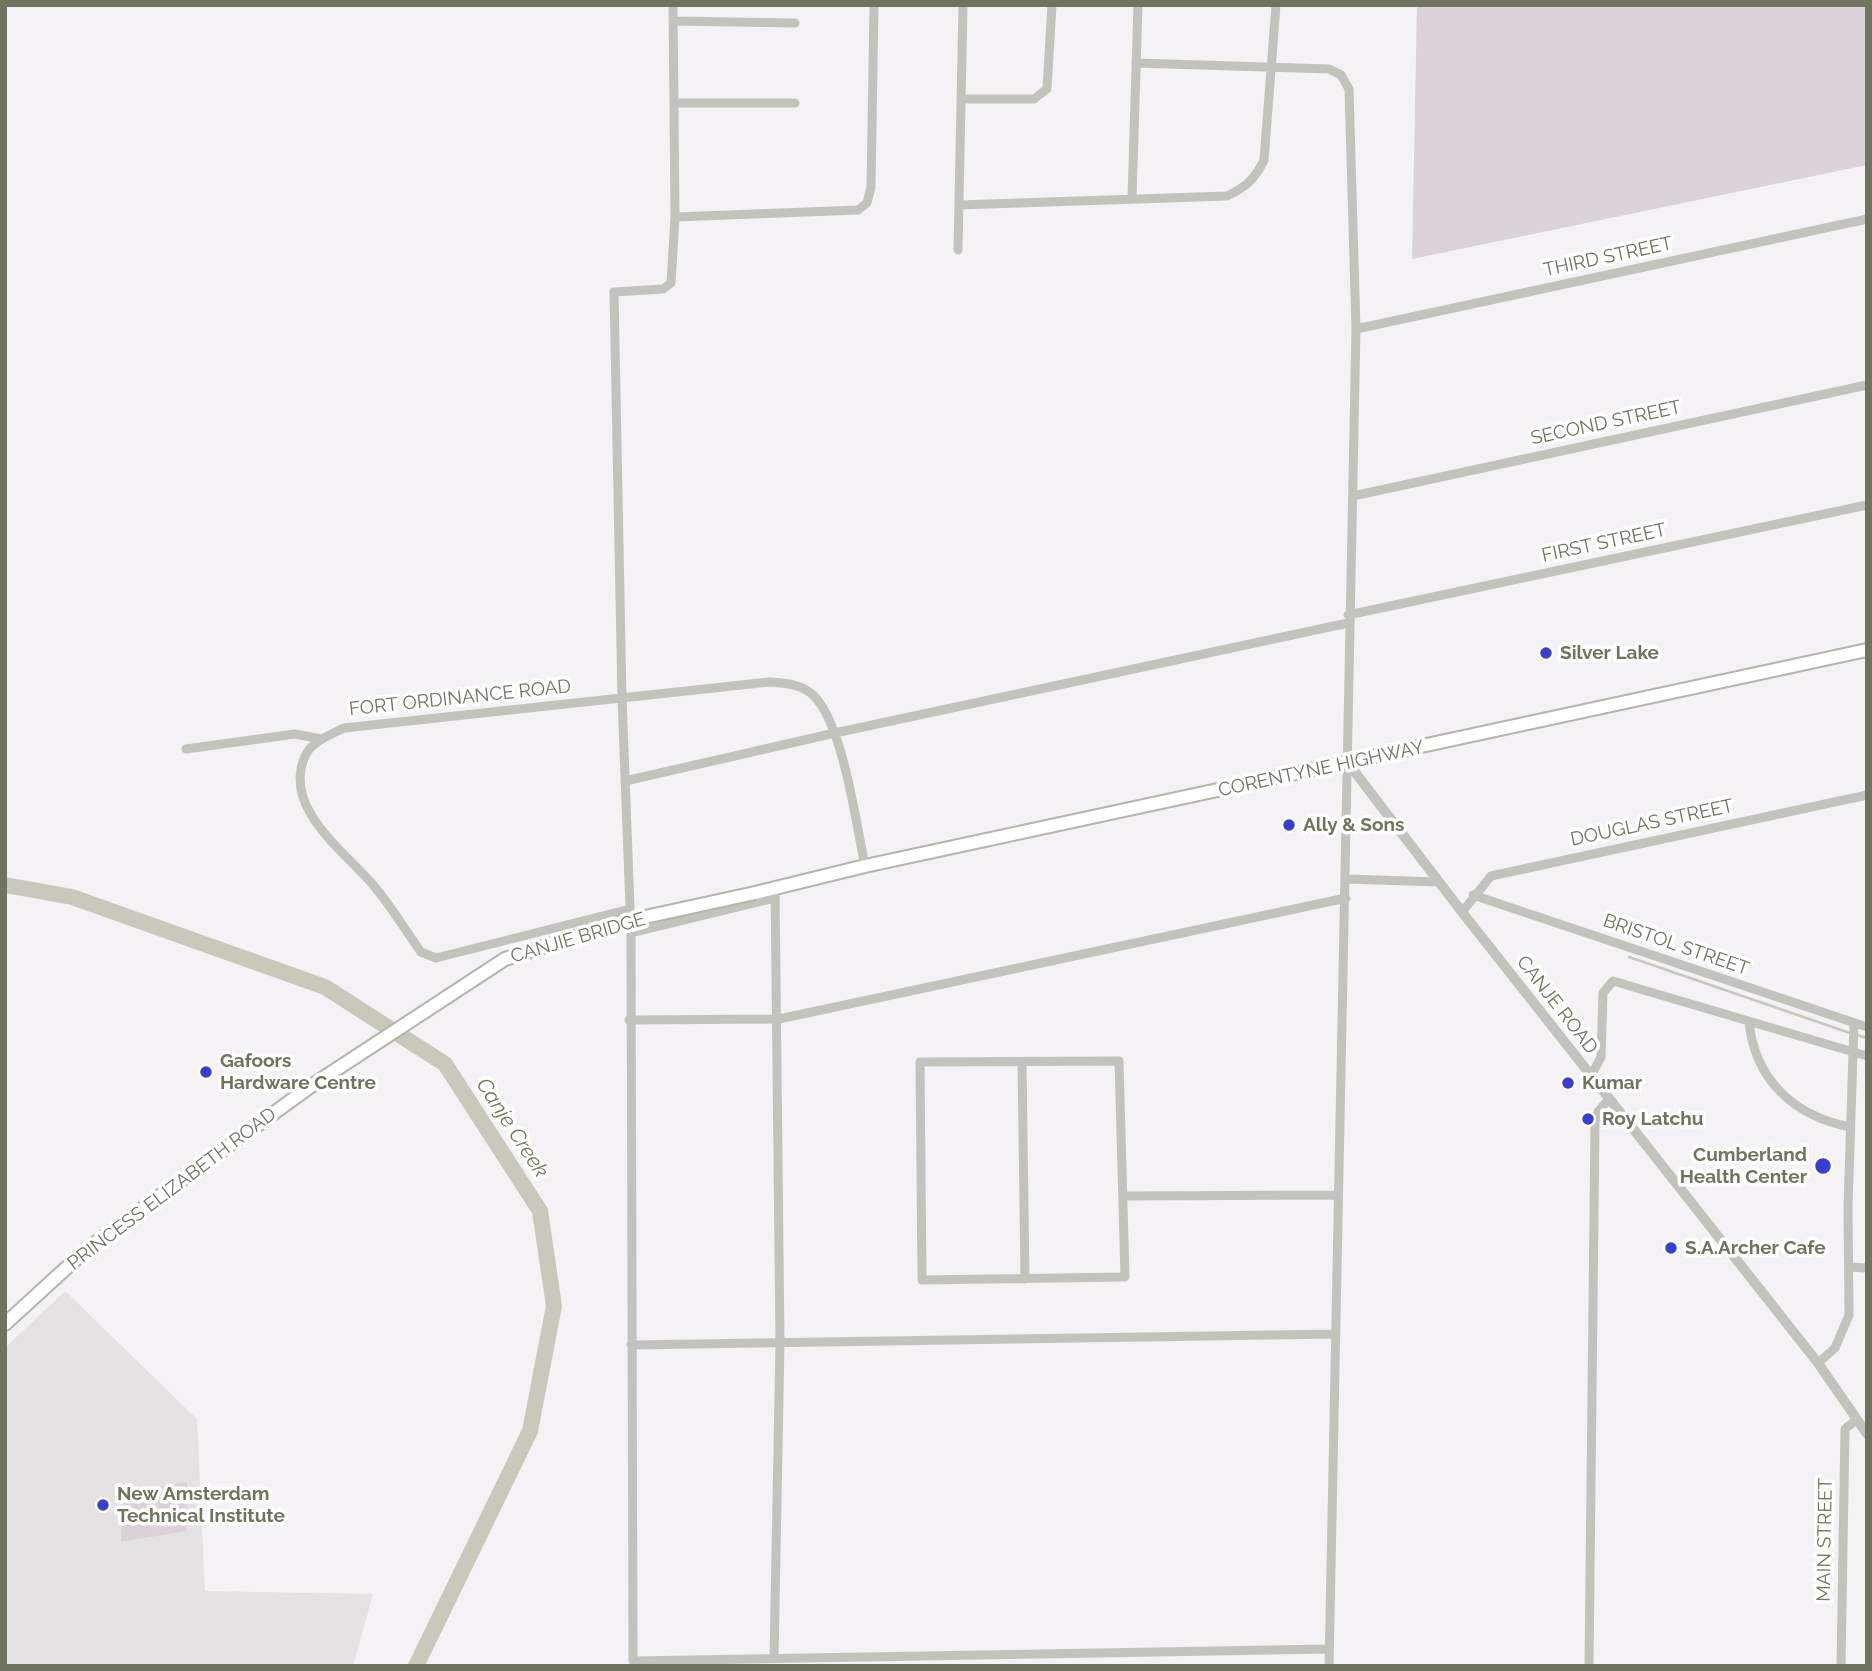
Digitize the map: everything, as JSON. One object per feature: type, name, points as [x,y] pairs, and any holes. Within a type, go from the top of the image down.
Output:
[{"type":"main road","name":"CORENTYNE HIGHWAY","points":[[775,892],[866,866],[1867,650]]},
{"type":"main road","name":"CANJIE BRIDGE","points":[[311,1086],[505,959],[622,922],[755,893],[775,892]]},
{"type":"main road","name":"PRINCESS ELIZABETH ROAD","points":[[5,1324],[87,1249],[311,1086]]},
{"type":"street","points":[[673,5],[673,276],[670,286],[663,289],[614,292],[622,698],[631,933],[629,1020],[633,1661],[1329,1649]]},
{"type":"street","points":[[675,217],[858,210],[867,203],[871,187],[874,5]]},
{"type":"street","points":[[958,250],[963,5]]},
{"type":"street","points":[[961,99],[1034,99],[1047,89],[1052,5]]},
{"type":"street","points":[[1132,200],[1138,5]]},
{"type":"street","points":[[959,205],[1227,196],[1247,186],[1257,175],[1264,160],[1276,5]]},
{"type":"street","points":[[674,22],[795,23]]},
{"type":"street","points":[[1136,63],[1329,69],[1340,75],[1349,89],[1356,329],[1348,619],[1346,898],[1329,1666]]},
{"type":"street","points":[[674,103],[795,103]]},
{"type":"street","name":"THIRD STREET","points":[[1356,329],[1867,219]]},
{"type":"street","name":"SECOND STREET","points":[[1353,496],[1867,385]]},
{"type":"street","name":"FIRST STREET","points":[[625,781],[1867,505]]},
{"type":"street","name":"FORT ORDINANCE ROAD","points":[[321,740],[344,728],[769,682],[791,683],[813,694],[826,711],[835,733],[866,866]]},
{"type":"street","points":[[186,749],[295,734],[321,740]]},
{"type":"street","points":[[321,740],[305,754],[301,781],[305,806],[319,826],[376,887],[421,952],[428,956],[436,958],[544,933],[630,909]]},
{"type":"street","name":"CANJE ROAD","points":[[1348,763],[1462,912],[1818,1363],[1867,1434]]},
{"type":"street","name":"DOUGLAS STREET","points":[[1462,912],[1490,876],[1867,795]]},
{"type":"street","points":[[1346,879],[1439,882]]},
{"type":"street","points":[[631,933],[775,892],[779,1019],[780,1343],[774,1658]]},
{"type":"street","name":"BRISTOL STREET","points":[[1473,895],[1867,1027]]},
{"type":"street","points":[[629,1020],[779,1019],[1346,898]]},
{"type":"street","points":[[1591,1076],[1601,1056],[1603,993],[1613,981],[1867,1056]]},
{"type":"street","points":[[1749,1022],[1754,1053],[1763,1071],[1780,1091],[1799,1110],[1826,1123],[1850,1127]]},
{"type":"street","points":[[1818,1363],[1835,1348],[1844,1333],[1849,1315],[1850,1127],[1854,1023]]},
{"type":"street","points":[[1119,1061],[1125,1277],[922,1280],[920,1062],[1021,1062],[1119,1061]]},
{"type":"street","points":[[1021,1062],[1025,1279]]},
{"type":"street","points":[[1589,1666],[1595,1122],[1598,1112],[1609,1099]]},
{"type":"street","points":[[1124,1196],[1338,1195]]},
{"type":"street","points":[[1850,1266],[1867,1268]]},
{"type":"street","points":[[631,1346],[1335,1334]]},
{"type":"street","name":"MAIN STREET","points":[[1841,1666],[1845,1429],[1856,1420]]},
{"type":"shaded area","points":[[1417,5],[1867,5],[1867,165],[1412,259]]},
{"type":"shaded area","name":"New Amsterdam Technical Institute","points":[[65,1291],[197,1419],[205,1591],[373,1594],[353,1666],[6,1666],[5,1348]]},
{"type":"shaded area","points":[[187,1482],[187,1531],[121,1542],[123,1492]]},
{"type":"waterway","name":"Canje Creek","points":[[5,885],[72,897],[325,987],[445,1064],[540,1211],[554,1306],[530,1431],[416,1666]]},
{"type":"waterway","points":[[1629,957],[1850,1033]]},
{"type":"waterway","points":[[1857,1035],[1867,1038]]},
{"type":"place","name":"Silver Lake","points":[[1546,653]]},
{"type":"place","name":"Ally & Sons","points":[[1289,825]]},
{"type":"place","name":"Gafoors Hardware Centre","points":[[206,1072]]},
{"type":"place","name":"Kumar","points":[[1568,1083]]},
{"type":"place","name":"Roy Latchu","points":[[1588,1119]]},
{"type":"place","name":"Cumberland Health Center","points":[[1823,1166]]},
{"type":"place","name":"S.A.Archer Cafe","points":[[1671,1248]]},
{"type":"place","name":"New Amsterdam Technical Institute","points":[[103,1505]]}]
